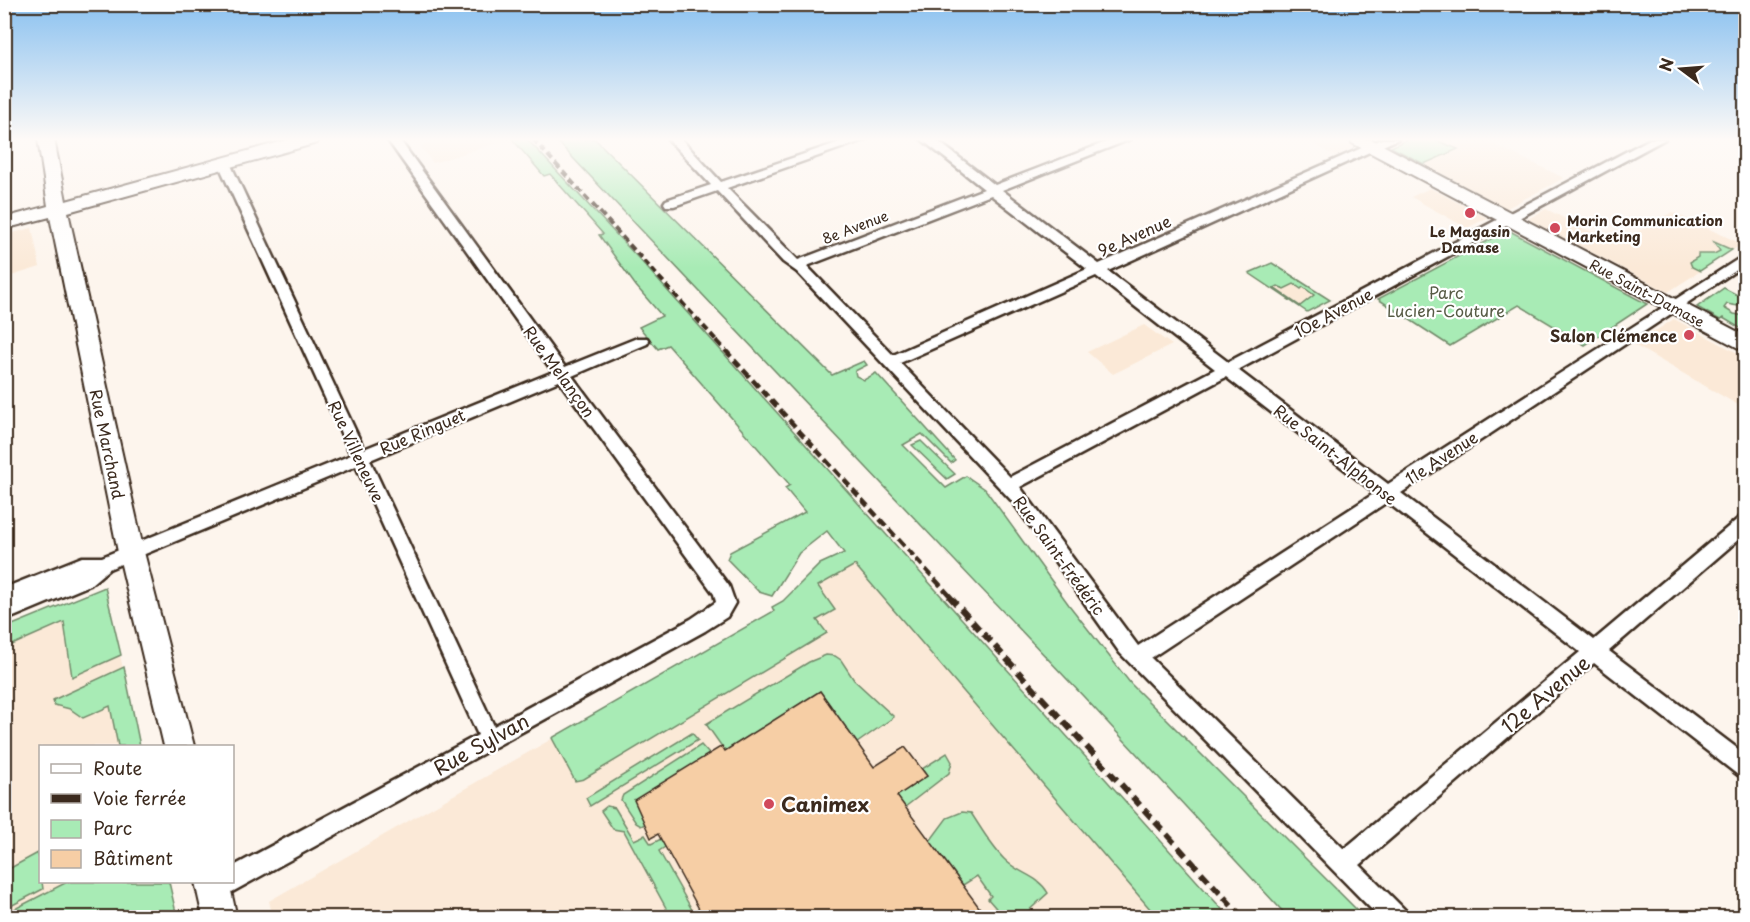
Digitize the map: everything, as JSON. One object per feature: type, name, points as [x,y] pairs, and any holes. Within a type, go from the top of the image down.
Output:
[{"type":"street","name":"Rue Marchand","points":[[53,182],[132,552],[179,745]]},
{"type":"street","points":[[4,224],[156,182]]},
{"type":"street","name":"Rue Villeneuve","points":[[234,182],[490,739]]},
{"type":"street","name":"Rue Melançon","points":[[424,182],[722,591],[726,603]]},
{"type":"street","name":"Rue Saint-Frédéric","points":[[715,182],[1019,497],[1122,641],[1397,918]]},
{"type":"street","points":[[670,203],[735,182]]},
{"type":"street","name":"Rue Saint-Alphonse","points":[[982,182],[1746,768]]},
{"type":"street","name":"8e Avenue","points":[[797,265],[1013,182]]},
{"type":"street","name":"9e Avenue","points":[[890,362],[1098,270],[1284,182]]},
{"type":"street","name":"Rue Saint-Damase","points":[[1438,182],[1746,345]]},
{"type":"street","name":"10e Avenue","points":[[1008,486],[1579,182]]},
{"type":"street","name":"11e Avenue","points":[[1137,657],[1746,258]]},
{"type":"street","name":"Rue Ringuet","points":[[4,613],[84,580],[103,564],[642,341]]},
{"type":"street","name":"12e Avenue","points":[[1343,865],[1746,522]]},
{"type":"street","name":"Rue Ringuet","points":[[4,596],[82,564],[103,564]]},
{"type":"street","name":"Rue Sylvan","points":[[222,890],[698,625],[720,611],[726,603]]},
{"type":"shaded area","points":[[1458,182],[1556,182],[1507,208]]},
{"type":"shaded area","points":[[1430,188],[1487,218],[1467,228],[1411,197]]},
{"type":"shaded area","points":[[1546,209],[1616,244],[1672,212],[1742,244],[1668,292],[1528,219]]},
{"type":"shaded area","points":[[32,228],[40,267],[5,278],[5,235]]},
{"type":"shaded area","points":[[1272,263],[1330,300],[1307,312],[1249,274]]},
{"type":"shaded area","points":[[1674,319],[1745,357],[1745,409],[1634,345]]},
{"type":"shaded area","points":[[1144,325],[1172,345],[1113,374],[1087,352]]},
{"type":"shaded area","points":[[855,565],[1157,917],[273,918],[269,901]]},
{"type":"shaded area","points":[[105,587],[140,745],[39,745],[39,883],[65,883],[5,914],[5,628]]},
{"type":"green space","points":[[557,182],[567,182],[641,261],[1229,917],[1157,917],[855,565],[818,586],[835,610],[817,620],[827,633],[584,779],[575,781],[552,738],[774,611],[772,607],[783,601],[820,564],[844,553],[827,531],[799,553],[772,596],[759,592],[727,559],[730,552],[805,512],[785,488],[790,485],[668,345],[658,349],[639,327],[662,316],[636,286],[599,235],[603,234]]},
{"type":"green space","points":[[596,182],[638,182],[832,375],[864,361],[867,365],[855,371],[856,376],[864,380],[876,373],[955,460],[951,463],[922,434],[903,445],[946,488],[966,476],[985,489],[1069,605],[1131,684],[1364,917],[1288,917],[1084,697]]},
{"type":"green space","name":"Parc Lucien-Couture","points":[[1508,230],[1647,304],[1585,345],[1519,305],[1450,346],[1378,299]]},
{"type":"green space","points":[[1714,242],[1732,250],[1700,271],[1692,267],[1690,262],[1698,257],[1698,254],[1714,254],[1720,251]]},
{"type":"green space","points":[[1272,263],[1330,300],[1307,312],[1249,273]],"holes":[[[1294,284],[1301,289],[1303,287],[1314,295],[1300,306],[1274,288],[1278,286],[1284,289]]]},
{"type":"green space","points":[[1724,288],[1745,299],[1738,306],[1727,304],[1724,308],[1734,314],[1745,316],[1745,331],[1697,307]]},
{"type":"green space","points":[[921,441],[955,474],[947,479],[912,445]]},
{"type":"green space","points":[[105,587],[121,655],[72,677],[64,622],[5,648],[5,628]]},
{"type":"green space","points":[[826,655],[835,656],[841,660],[854,680],[894,717],[857,743],[820,691],[725,751],[706,724],[809,662]]},
{"type":"green space","points":[[124,667],[140,745],[118,745],[110,706],[83,718],[70,709],[54,705],[53,700]]},
{"type":"green space","points":[[692,733],[698,740],[590,806],[586,798]]},
{"type":"green space","points":[[701,745],[709,754],[645,824],[641,826],[636,823],[621,800],[623,795]]},
{"type":"green space","points":[[947,753],[952,762],[949,773],[905,807],[897,796],[927,776],[922,769]]},
{"type":"green space","points":[[607,806],[615,808],[634,840],[645,835],[651,844],[661,839],[665,847],[659,851],[696,917],[671,917],[624,831],[613,829],[601,811]]},
{"type":"green space","points":[[962,812],[971,813],[990,843],[1004,859],[1039,882],[1048,893],[1025,914],[1028,917],[997,917],[1001,914],[988,899],[991,896],[977,876],[963,885],[930,841],[947,818]]},
{"type":"green space","points":[[38,853],[39,883],[42,883],[43,889],[5,909],[5,871]]},
{"type":"green space","points":[[65,883],[169,883],[177,917],[5,917],[5,914]]},
{"type":"building","name":"Canimex","points":[[820,691],[874,767],[905,747],[927,776],[897,796],[987,918],[704,918],[658,834],[651,838],[634,800],[722,746],[725,751]]},
{"type":"railway","points":[[572,182],[717,341]]},
{"type":"railway","points":[[716,340],[951,597]]},
{"type":"railway","points":[[949,596],[1243,918]]},
{"type":"place","name":"Le Magasin Damase","points":[[1470,213]]},
{"type":"place","name":"Morin Communication Marketing","points":[[1555,228]]},
{"type":"place","name":"Salon Clémence","points":[[1689,335]]},
{"type":"place","name":"Canimex","points":[[769,804]]}]
